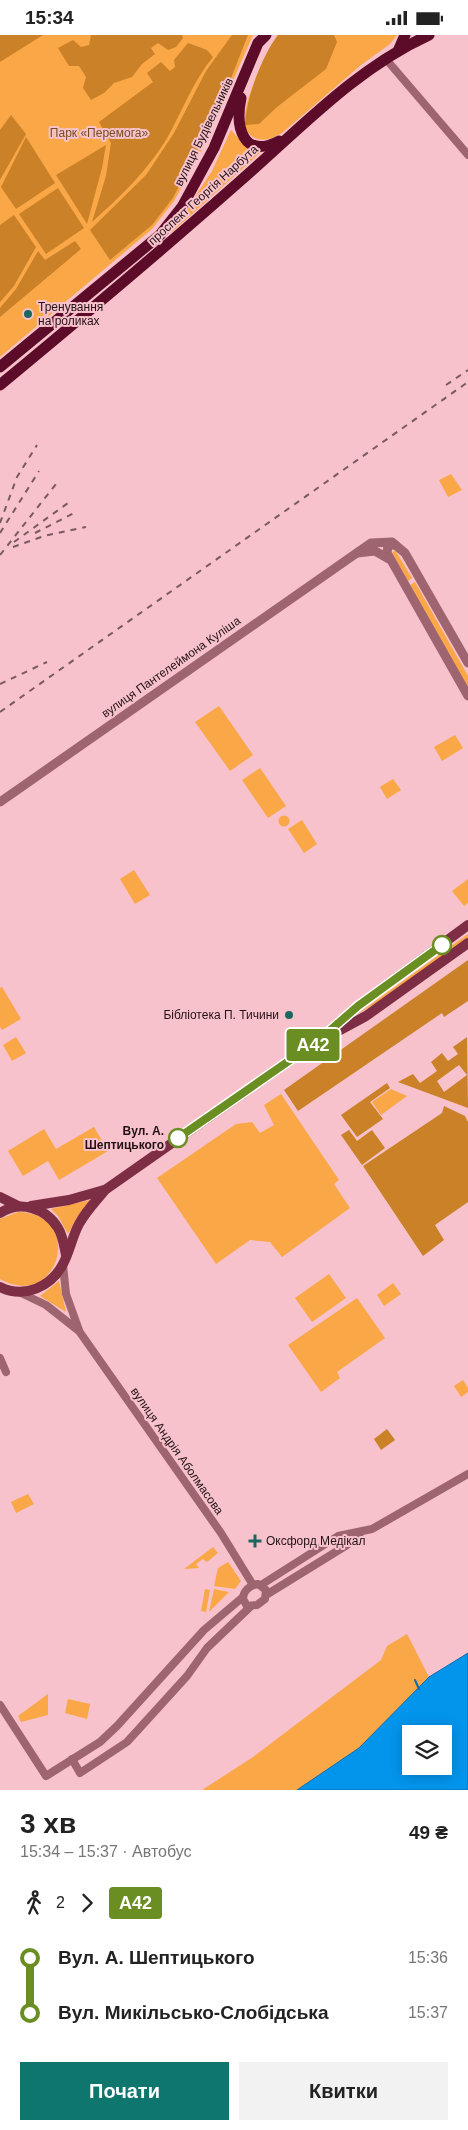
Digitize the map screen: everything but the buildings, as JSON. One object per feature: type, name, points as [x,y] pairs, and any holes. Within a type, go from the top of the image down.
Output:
[{"type":"main road","points":[[399,49],[405,35]]},
{"type":"main road","name":"проспект Георгія Нарбута","points":[[0,385],[160,253],[287,137],[385,58],[429,35]]},
{"type":"main road","name":"вулиця Будівельників","points":[[160,235],[182,207],[200,173],[245,79],[262,38]]},
{"type":"main road","points":[[245,79],[240,101],[239,124],[245,139],[252,145],[261,147],[287,137]]},
{"type":"main road","name":"проспект Георгія Нарбута","points":[[0,367],[160,235]]},
{"type":"main road","points":[[1,1288],[14,1291],[35,1289],[45,1285],[65,1260],[80,1222],[105,1190],[319,1040],[358,1006],[468,925]]},
{"type":"main road","points":[[319,1040],[366,1016],[468,943]]},
{"type":"main road","points":[[0,1213],[22,1206],[69,1200],[105,1190]]},
{"type":"main road","points":[[0,1197],[49,1217],[58,1228],[65,1260]]},
{"type":"street","points":[[385,58],[468,155]]},
{"type":"street","name":"вулиця Пантелеймона Куліша","points":[[0,802],[356,553],[378,541],[392,542],[398,545]]},
{"type":"street","points":[[468,663],[405,553],[398,545],[392,544],[386,549],[391,561],[468,696]]},
{"type":"street","points":[[356,553],[375,551],[391,561]]},
{"type":"street","name":"вулиця Андрія Аболмасова","points":[[65,1260],[66,1294],[79,1331],[257,1585],[266,1595]]},
{"type":"street","name":"вулиця Андрія Аболмасова","points":[[14,1291],[46,1305],[79,1331]]},
{"type":"street","points":[[0,1358],[6,1372]]},
{"type":"street","points":[[0,1705],[46,1776],[100,1742],[117,1727],[204,1630],[257,1585],[338,1536],[372,1529],[468,1474]]},
{"type":"street","points":[[72,1759],[80,1773],[127,1742],[187,1676],[207,1648],[250,1607],[257,1605],[266,1595],[348,1545],[361,1532]]},
{"type":"street","points":[[243,1597],[244,1603],[250,1607]]},
{"type":"green space","name":"Парк «Перемога»","points":[[0,35],[253,35],[206,142],[174,201],[152,229],[0,357]]},
{"type":"green space","points":[[278,35],[397,35],[390,44],[361,65],[282,133],[272,138],[260,140],[248,132],[245,127],[245,116],[256,78],[267,53]]},
{"type":"green space","points":[[231,130],[247,148],[261,152],[171,233],[212,171]]},
{"type":"green space","points":[[451,474],[462,490],[448,497],[439,480]]},
{"type":"green space","points":[[395,550],[412,578],[408,581],[392,553]]},
{"type":"green space","points":[[415,582],[468,676],[468,688],[410,585]]},
{"type":"green space","points":[[219,706],[253,755],[230,771],[195,722]]},
{"type":"green space","points":[[455,735],[463,748],[442,761],[434,747]]},
{"type":"green space","points":[[260,768],[286,806],[268,818],[242,780]]},
{"type":"green space","points":[[393,779],[401,790],[387,799],[380,787]]},
{"type":"green space","points":[[282,816],[286,816],[289,821],[288,825],[282,826],[279,823],[279,819]]},
{"type":"green space","points":[[302,820],[317,844],[304,853],[288,829]]},
{"type":"green space","points":[[134,870],[150,895],[135,904],[120,879]]},
{"type":"green space","points":[[468,879],[468,903],[464,906],[452,891]]},
{"type":"green space","points":[[468,934],[468,938],[462,944],[395,992],[356,1015]]},
{"type":"green space","points":[[2,987],[21,1019],[2,1030],[0,1027],[0,988]]},
{"type":"green space","points":[[16,1037],[26,1053],[12,1061],[3,1045]]},
{"type":"green space","points":[[391,1089],[407,1096],[381,1115],[372,1102]]},
{"type":"green space","points":[[281,1094],[339,1180],[334,1184],[350,1208],[282,1257],[270,1242],[250,1240],[216,1264],[157,1178],[236,1124],[252,1122],[260,1133],[274,1125],[264,1105]]},
{"type":"green space","points":[[94,1127],[108,1151],[59,1180],[48,1161],[23,1176],[8,1151],[44,1129],[56,1149]]},
{"type":"green space","points":[[90,1200],[77,1217],[68,1234],[58,1216],[51,1209]]},
{"type":"green space","points":[[18,1212],[39,1217],[52,1228],[58,1242],[57,1258],[50,1273],[37,1283],[21,1286],[0,1279],[0,1219]]},
{"type":"green space","points":[[329,1274],[346,1298],[312,1322],[295,1298]]},
{"type":"green space","points":[[59,1281],[66,1312],[40,1296]]},
{"type":"green space","points":[[393,1283],[401,1294],[384,1306],[377,1295]]},
{"type":"green space","points":[[357,1298],[385,1338],[337,1372],[340,1378],[321,1392],[288,1345]]},
{"type":"green space","points":[[463,1380],[468,1388],[468,1392],[461,1397],[454,1386]]},
{"type":"green space","points":[[28,1494],[34,1504],[16,1513],[11,1502]]},
{"type":"green space","points":[[213,1547],[218,1553],[207,1562],[203,1559],[196,1564],[199,1568],[184,1569]]},
{"type":"green space","points":[[228,1562],[241,1581],[235,1589],[214,1586],[218,1568]]},
{"type":"green space","points":[[205,1589],[210,1590],[206,1612],[201,1611]]},
{"type":"green space","points":[[214,1589],[229,1592],[209,1612]]},
{"type":"green space","points":[[407,1634],[429,1677],[359,1748],[297,1790],[202,1790],[253,1757],[381,1660],[387,1646]]},
{"type":"green space","points":[[48,1694],[48,1715],[21,1722],[18,1716]]},
{"type":"green space","points":[[68,1699],[90,1704],[87,1719],[65,1713]]},
{"type":"shaded area","points":[[0,35],[43,35],[0,62]]},
{"type":"shaded area","points":[[91,35],[182,35],[183,38],[176,47],[168,50],[158,43],[151,48],[155,54],[142,64],[132,77],[114,83],[104,93],[91,100],[83,88],[86,77],[79,66],[69,66],[58,48],[73,40],[81,47],[89,45]]},
{"type":"shaded area","points":[[232,35],[248,35],[222,101],[173,198],[152,225],[110,260],[90,230],[146,175],[174,133],[206,71]]},
{"type":"shaded area","points":[[278,35],[334,35],[337,42],[326,69],[277,107],[259,124],[245,125],[248,103],[256,78],[266,54]]},
{"type":"shaded area","points":[[188,43],[207,50],[213,57],[199,76],[166,140],[150,163],[132,184],[92,222],[106,176],[111,143],[99,122],[153,82],[147,73],[161,62],[170,71],[175,67],[174,60]]},
{"type":"shaded area","points":[[11,115],[26,134],[0,180],[0,130]]},
{"type":"shaded area","points":[[26,137],[55,183],[16,209],[1,187]]},
{"type":"shaded area","points":[[106,145],[102,168],[87,224],[56,175]]},
{"type":"shaded area","points":[[58,188],[84,228],[46,254],[19,214]]},
{"type":"shaded area","points":[[14,215],[36,247],[14,286],[0,302],[0,225]]},
{"type":"shaded area","points":[[75,241],[81,249],[0,317],[0,308],[16,289],[38,251],[45,260]]},
{"type":"shaded area","points":[[468,960],[468,1001],[444,1017],[442,1013],[298,1111],[284,1090]]},
{"type":"shaded area","points":[[467,1037],[468,1108],[398,1082],[413,1074],[420,1083],[437,1071],[431,1062],[442,1053],[448,1061],[458,1054],[453,1047]],"holes":[[[459,1065],[467,1075],[444,1092],[437,1081]]]},
{"type":"shaded area","points":[[387,1083],[390,1088],[370,1102],[383,1119],[357,1137],[341,1115]]},
{"type":"shaded area","points":[[444,1106],[465,1116],[468,1122],[468,1202],[435,1225],[444,1240],[423,1256],[363,1166],[442,1113]]},
{"type":"shaded area","points":[[349,1130],[357,1141],[372,1130],[385,1148],[362,1165],[341,1135]]},
{"type":"shaded area","points":[[387,1429],[395,1440],[381,1450],[374,1439]]},
{"type":"water","points":[[468,1653],[468,1790],[297,1790],[359,1748],[429,1677]]},
{"type":"waterway","points":[[415,1680],[419,1689]]},
{"type":"railway","points":[[446,385],[468,370]]},
{"type":"railway","points":[[0,712],[468,382]]},
{"type":"railway","points":[[0,523],[17,477],[37,445]]},
{"type":"railway","points":[[0,533],[39,471]]},
{"type":"railway","points":[[0,555],[56,484]]},
{"type":"railway","points":[[14,542],[68,503]]},
{"type":"railway","points":[[35,533],[74,513]]},
{"type":"railway","points":[[13,547],[44,536],[86,527]]},
{"type":"railway","points":[[0,684],[47,662]]},
{"type":"bus line","name":"А42","points":[[178,1138],[319,1040],[358,1006],[442,945]]},
{"type":"place","name":"Тренування на роликах","points":[[28,314]]},
{"type":"place","name":"Бібліотека П. Тичини","points":[[289,1015]]},
{"type":"place","name":"Вул. А. Шептицького","points":[[178,1138]]},
{"type":"place","name":"Оксфорд Медікал","points":[[255,1541]]}]
